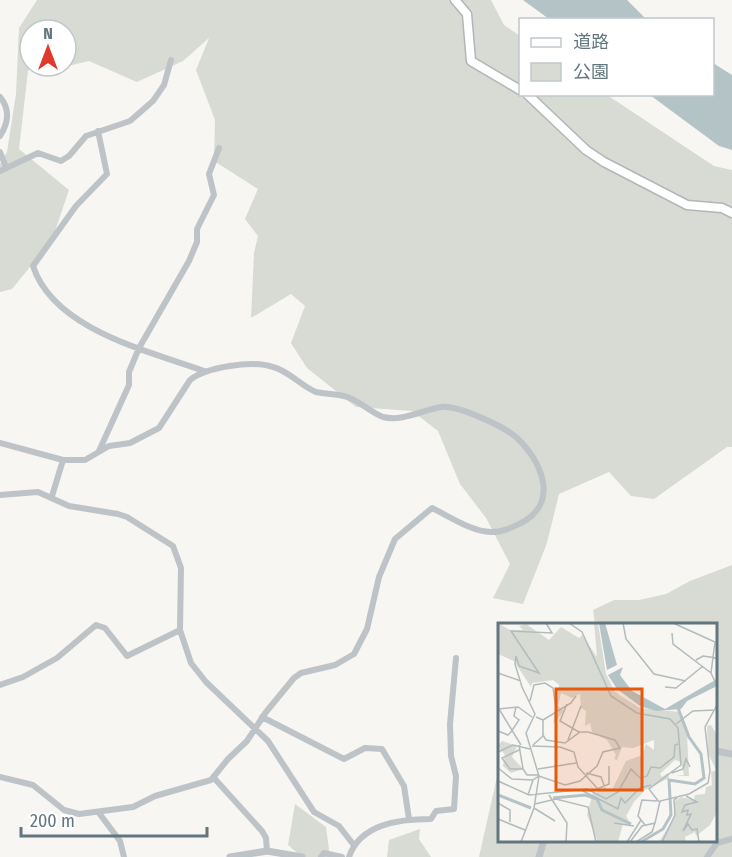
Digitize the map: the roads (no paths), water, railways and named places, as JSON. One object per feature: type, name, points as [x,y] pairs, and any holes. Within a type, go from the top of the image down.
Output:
[{"type":"main road","points":[[455,0],[467,14],[471,61],[519,89]]},
{"type":"main road","points":[[529,96],[586,150],[604,162],[687,205],[722,208],[732,213]]},
{"type":"street","points":[[0,152],[3,169],[38,153],[55,160],[66,159],[82,139],[98,131],[130,121],[153,101],[166,79],[171,60]]},
{"type":"street","points":[[0,97],[6,104],[8,112],[0,136]]},
{"type":"street","points":[[0,777],[33,785],[64,810],[79,814],[133,807],[155,796],[205,783],[214,778],[262,717],[301,673],[335,665],[354,654],[367,629],[383,564],[395,539],[402,533],[432,508],[483,532],[506,530],[526,520],[540,508],[544,499],[543,481],[533,458],[518,438],[508,431],[460,411],[439,408],[402,417],[385,417],[347,396],[314,391],[274,367],[262,365],[204,371],[171,362],[89,326],[73,316],[54,299],[39,280],[33,266],[76,206],[107,174],[98,131]]},
{"type":"street","points":[[99,451],[129,385],[129,372],[139,348],[172,293],[197,242],[196,229],[214,195],[209,174],[219,148]]},
{"type":"street","points":[[0,443],[63,460],[85,460],[109,446],[130,443],[159,428],[190,380],[204,371]]},
{"type":"street","points":[[52,496],[63,460]]},
{"type":"street","points":[[0,495],[30,491],[52,496],[69,506],[128,517],[173,546],[182,568],[180,630],[186,655],[197,673],[268,741],[314,812],[339,826],[353,844]]},
{"type":"street","points":[[0,685],[57,658],[96,625],[105,628],[127,656],[180,630]]},
{"type":"street","points":[[349,857],[353,844],[370,830],[410,819],[431,819],[436,811],[454,809],[456,776],[450,724],[456,658]]},
{"type":"street","points":[[262,717],[344,759],[365,748],[382,748],[404,786],[410,819]]},
{"type":"street","points":[[717,751],[732,754]]},
{"type":"street","points":[[214,778],[262,831],[266,838],[267,851]]},
{"type":"street","points":[[99,813],[120,841],[124,857]]},
{"type":"street","points":[[707,857],[717,843],[732,839]]},
{"type":"street","points":[[539,857],[543,842]]},
{"type":"street","points":[[230,857],[267,851],[302,857]]},
{"type":"street","points":[[321,857],[324,853],[342,857]]}]
